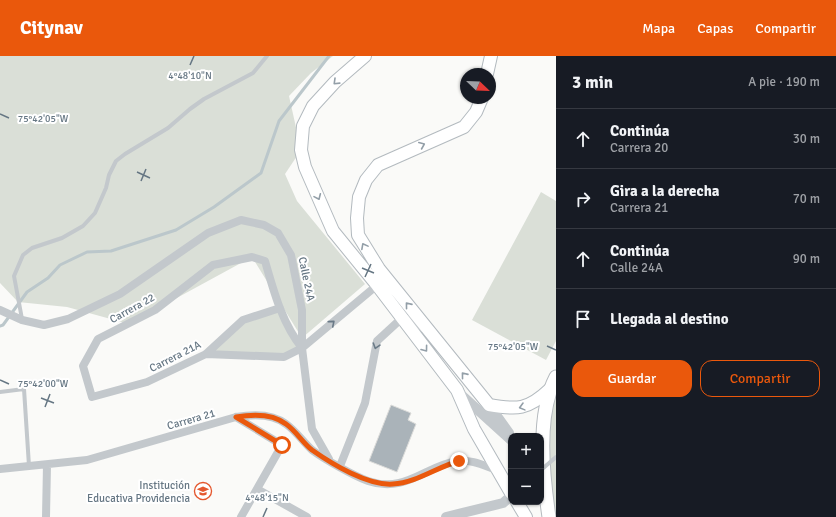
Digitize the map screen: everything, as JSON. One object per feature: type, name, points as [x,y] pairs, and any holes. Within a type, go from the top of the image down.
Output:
[{"type":"main road","points":[[365,56],[335,82],[313,106],[303,126],[301,150],[304,167],[333,231],[430,331],[489,405],[511,409],[524,407],[540,398],[550,389]]},
{"type":"main road","points":[[488,68],[490,56]]},
{"type":"main road","points":[[479,104],[476,112],[464,126],[378,164],[366,180],[359,196],[357,218],[358,235],[402,318],[457,390],[474,429],[508,489]]},
{"type":"main road","points":[[549,517],[542,453],[550,389],[556,377]]},
{"type":"main road","points":[[519,505],[526,517]]},
{"type":"street","name":"Calle 24A","points":[[0,310],[22,320],[44,325],[68,319],[120,294],[208,233],[241,220],[249,220],[264,225],[278,233],[291,255],[302,310],[302,348],[312,429],[329,459],[368,481],[393,484],[409,481],[459,461],[477,463],[497,470]]},
{"type":"street","name":"Carrera 22","points":[[92,397],[83,366],[98,339],[155,310],[213,265],[252,257],[265,261],[280,308]]},
{"type":"street","points":[[206,354],[284,357],[302,348],[382,282]]},
{"type":"street","points":[[280,308],[292,336],[302,348]]},
{"type":"street","name":"Carrera 21A","points":[[92,397],[147,382],[206,354],[242,320],[280,308]]},
{"type":"street","points":[[340,466],[365,403],[376,341],[402,318],[412,320],[430,331]]},
{"type":"street","points":[[457,390],[508,437]]},
{"type":"street","points":[[489,405],[510,433]]},
{"type":"street","name":"Carrera 21","points":[[0,469],[87,460],[236,417],[254,414],[271,417],[286,423],[312,449],[329,459]]},
{"type":"street","points":[[236,417],[282,445],[241,517]]},
{"type":"street","points":[[47,465],[47,517]]},
{"type":"street","points":[[257,490],[307,517]]},
{"type":"street","points":[[446,517],[503,503],[508,497]]},
{"type":"lane","points":[[22,320],[14,276],[23,255],[32,248],[62,238],[83,226],[95,214],[106,188],[109,175],[116,162],[125,154],[168,128],[204,99],[254,72],[267,56]]},
{"type":"lane","points":[[0,392],[24,389],[29,466]]},
{"type":"lane","points":[[542,469],[556,457]]},
{"type":"shaded area","points":[[0,56],[333,56],[311,73],[289,96],[301,150],[285,174],[297,201],[365,284],[302,338],[252,257],[129,324],[67,307],[18,302],[0,283]]},
{"type":"shaded area","points":[[541,192],[556,201],[556,341],[546,360],[472,320]]},
{"type":"shaded area","points":[[280,308],[302,348],[284,357],[206,354],[243,320]]},
{"type":"shaded area","points":[[556,377],[556,517],[549,517],[544,471],[544,442]]},
{"type":"building","points":[[391,405],[411,413],[408,420],[416,424],[397,472],[369,461]]},
{"type":"waterway","points":[[0,326],[3,325],[27,292],[48,278],[60,265],[87,252],[111,251],[176,230],[214,207],[261,173],[279,121],[329,56]]},
{"type":"place","name":"Institución Educativa Providencia","points":[[203,491]]},
{"type":"route","points":[[282,445],[236,417],[254,414],[271,417],[286,423],[312,449],[368,481],[393,484],[409,481],[448,464],[459,461]]}]
